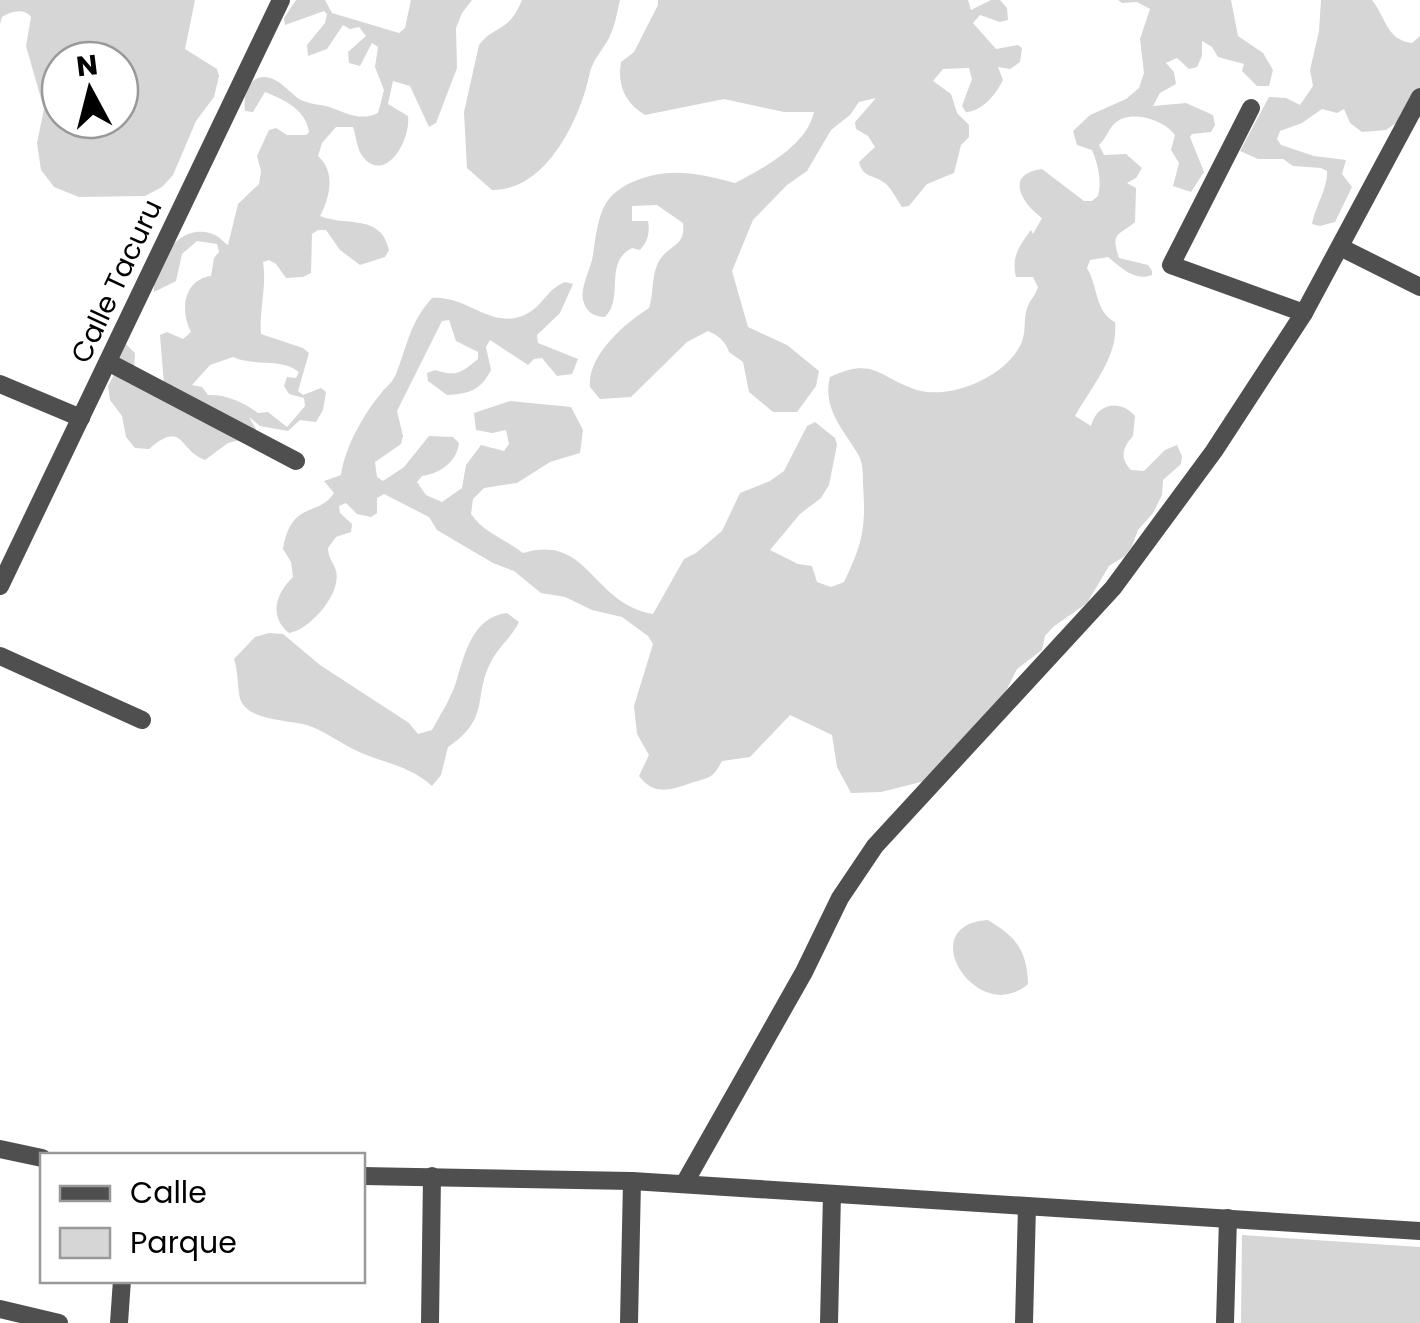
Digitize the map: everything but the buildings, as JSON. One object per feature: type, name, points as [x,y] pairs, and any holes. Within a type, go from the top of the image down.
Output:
[{"type":"street","name":"Calle Tacuru","points":[[0,586],[281,0]]},
{"type":"street","points":[[684,1184],[804,972],[840,898],[875,846],[1113,588],[1214,451],[1304,313],[1420,97]]},
{"type":"street","points":[[1251,108],[1171,264],[1304,313]]},
{"type":"street","points":[[1340,247],[1420,287]]},
{"type":"street","points":[[108,362],[296,461]]},
{"type":"street","points":[[0,384],[81,418]]},
{"type":"street","points":[[0,656],[142,720]]},
{"type":"street","points":[[0,1148],[40,1158]]},
{"type":"street","points":[[365,1176],[632,1181],[1420,1231]]},
{"type":"street","points":[[430,1323],[432,1176]]},
{"type":"street","points":[[629,1323],[632,1181]]},
{"type":"street","points":[[829,1323],[832,1194]]},
{"type":"street","points":[[1024,1323],[1027,1206]]},
{"type":"street","points":[[1225,1323],[1228,1218]]},
{"type":"street","points":[[119,1323],[122,1283]]},
{"type":"street","points":[[0,1309],[59,1323]]},
{"type":"green space","points":[[0,0],[195,0],[185,49],[217,69],[219,76],[214,97],[196,121],[173,175],[162,187],[145,196],[79,197],[54,187],[41,170],[37,143],[40,128],[40,140],[140,140],[140,40],[40,40],[40,95],[26,46],[31,17],[21,11],[2,17],[0,24]]},
{"type":"green space","points":[[296,0],[325,0],[332,13],[399,33],[405,28],[411,0],[472,0],[456,28],[457,68],[436,123],[429,127],[410,86],[393,81],[388,104],[408,116],[405,137],[395,156],[380,165],[371,164],[358,147],[353,127],[336,127],[322,143],[318,156],[327,169],[330,185],[320,216],[371,226],[385,238],[389,250],[385,257],[360,265],[340,250],[326,230],[318,230],[312,234],[311,273],[286,278],[276,264],[263,262],[261,334],[309,353],[298,391],[303,395],[321,388],[326,392],[316,422],[300,420],[288,431],[260,426],[249,417],[256,429],[255,436],[228,443],[205,460],[175,437],[160,440],[149,449],[135,448],[126,437],[122,416],[110,400],[108,386],[114,375],[116,354],[125,343],[135,353],[134,368],[164,384],[160,335],[167,332],[183,339],[191,332],[186,298],[195,283],[211,276],[219,252],[217,244],[197,241],[182,254],[176,281],[154,292],[163,257],[191,233],[215,235],[228,245],[238,204],[259,184],[257,156],[269,130],[276,128],[287,135],[309,132],[299,112],[265,92],[253,112],[245,111],[245,96],[251,84],[267,77],[305,102],[355,116],[378,113],[384,90],[375,67],[378,47],[372,43],[360,66],[349,63],[348,52],[366,36],[359,27],[350,29],[343,25],[327,49],[308,56],[307,45],[325,23],[327,14],[324,11],[285,25],[284,18]],"holes":[[[233,357],[284,365],[299,372],[296,378],[287,377],[284,386],[289,394],[304,398],[305,406],[287,427],[268,412],[258,413],[192,385],[210,365]]]},
{"type":"green space","points":[[522,0],[620,0],[611,33],[591,68],[579,110],[558,148],[529,178],[512,187],[492,190],[467,168],[464,112],[479,45],[512,18]]},
{"type":"green space","points":[[658,0],[968,0],[971,10],[1000,0],[1007,8],[1008,20],[1000,22],[980,15],[973,23],[996,49],[1018,45],[1022,48],[1020,62],[1010,69],[998,67],[1003,80],[978,109],[966,112],[962,106],[972,79],[969,68],[943,69],[933,81],[951,94],[957,113],[969,125],[969,137],[961,145],[954,173],[927,184],[909,206],[902,207],[888,186],[866,174],[859,162],[875,147],[868,136],[856,129],[855,122],[876,98],[859,102],[831,130],[807,171],[787,185],[753,220],[732,271],[748,327],[787,345],[819,371],[816,386],[797,412],[773,412],[749,392],[743,362],[708,331],[687,342],[631,397],[600,399],[590,387],[601,352],[619,331],[649,308],[656,266],[683,231],[683,223],[657,205],[632,206],[632,221],[648,221],[647,240],[640,250],[632,248],[623,254],[616,271],[611,309],[605,317],[594,315],[588,311],[582,295],[599,220],[611,197],[630,183],[657,174],[695,174],[735,183],[794,145],[814,112],[784,112],[724,99],[645,115],[638,110],[624,93],[621,62],[634,52]]},
{"type":"green space","points":[[1118,0],[1231,0],[1238,36],[1263,53],[1273,70],[1269,86],[1257,86],[1242,71],[1244,64],[1218,57],[1202,41],[1197,67],[1189,69],[1177,58],[1166,63],[1174,72],[1176,84],[1160,93],[1153,106],[1186,103],[1213,115],[1215,125],[1211,132],[1190,137],[1204,172],[1191,192],[1173,186],[1179,163],[1171,150],[1175,135],[1163,125],[1137,116],[1121,119],[1099,145],[1104,155],[1126,154],[1142,168],[1127,183],[1136,188],[1135,222],[1118,235],[1115,243],[1119,258],[1148,265],[1152,275],[1134,275],[1108,257],[1090,260],[1087,268],[1100,305],[1115,322],[1115,335],[1102,371],[1075,416],[1091,426],[1103,408],[1116,405],[1129,410],[1135,416],[1133,436],[1124,453],[1131,470],[1144,471],[1165,450],[1177,445],[1181,464],[1163,480],[1162,495],[1153,513],[1138,530],[1125,556],[1109,566],[1087,603],[1045,636],[1042,650],[1017,669],[999,705],[929,780],[881,792],[851,793],[837,767],[832,735],[790,715],[750,757],[722,761],[710,777],[677,788],[651,787],[639,776],[649,755],[637,734],[634,706],[653,644],[648,636],[622,617],[541,593],[514,571],[437,530],[429,517],[384,494],[377,498],[377,513],[371,517],[357,514],[346,503],[339,506],[340,513],[352,524],[351,532],[336,537],[328,548],[336,571],[334,590],[323,609],[306,625],[289,633],[283,627],[277,605],[293,577],[291,562],[283,549],[287,534],[299,516],[334,493],[324,481],[341,475],[356,432],[395,377],[414,326],[432,298],[456,301],[488,315],[510,319],[529,313],[565,282],[573,284],[560,313],[537,335],[538,343],[578,359],[572,374],[557,376],[542,358],[528,365],[490,340],[486,347],[491,370],[483,382],[468,392],[447,395],[428,381],[427,373],[458,372],[478,359],[478,352],[456,341],[449,320],[442,321],[397,411],[401,444],[375,462],[377,477],[383,481],[404,467],[429,436],[453,437],[459,443],[451,461],[417,482],[426,495],[442,502],[462,488],[466,465],[481,445],[504,451],[509,444],[506,430],[476,430],[474,413],[510,401],[571,407],[583,430],[580,453],[550,462],[517,483],[484,488],[473,499],[471,514],[523,553],[545,549],[577,561],[616,597],[653,614],[684,559],[722,531],[740,493],[784,471],[807,426],[815,422],[835,438],[837,445],[829,485],[770,550],[798,564],[812,566],[817,582],[831,587],[844,582],[862,534],[863,472],[860,457],[831,408],[830,377],[857,368],[867,369],[917,390],[945,392],[989,376],[1012,357],[1022,341],[1027,308],[1038,287],[1033,277],[1016,277],[1016,257],[1023,241],[1031,230],[1033,234],[1042,218],[1028,206],[1020,183],[1030,172],[1042,169],[1084,201],[1098,196],[1094,155],[1092,150],[1077,145],[1073,131],[1090,115],[1126,99],[1139,88],[1144,73],[1140,39],[1150,9],[1137,2]]},
{"type":"green space","points":[[1321,0],[1372,0],[1397,37],[1412,43],[1420,36],[1420,118],[1399,121],[1386,130],[1362,132],[1350,123],[1344,109],[1337,113],[1322,109],[1302,123],[1280,131],[1277,139],[1281,145],[1314,156],[1346,160],[1342,174],[1352,187],[1335,222],[1320,226],[1312,224],[1327,171],[1293,166],[1283,159],[1258,159],[1240,151],[1269,97],[1286,98],[1300,105],[1313,86],[1310,70]]},
{"type":"green space","points":[[507,613],[519,622],[491,662],[476,717],[448,747],[441,775],[432,786],[414,773],[355,750],[313,727],[254,713],[240,699],[234,659],[255,637],[283,634],[320,665],[409,723],[418,734],[432,730],[452,692],[472,638],[486,621]]},
{"type":"green space","points":[[988,920],[1013,939],[1025,962],[1028,984],[1009,994],[990,993],[973,984],[960,970],[954,954],[955,938],[966,926]]},
{"type":"green space","points":[[1242,1235],[1420,1247],[1420,1323],[1241,1323]]}]
